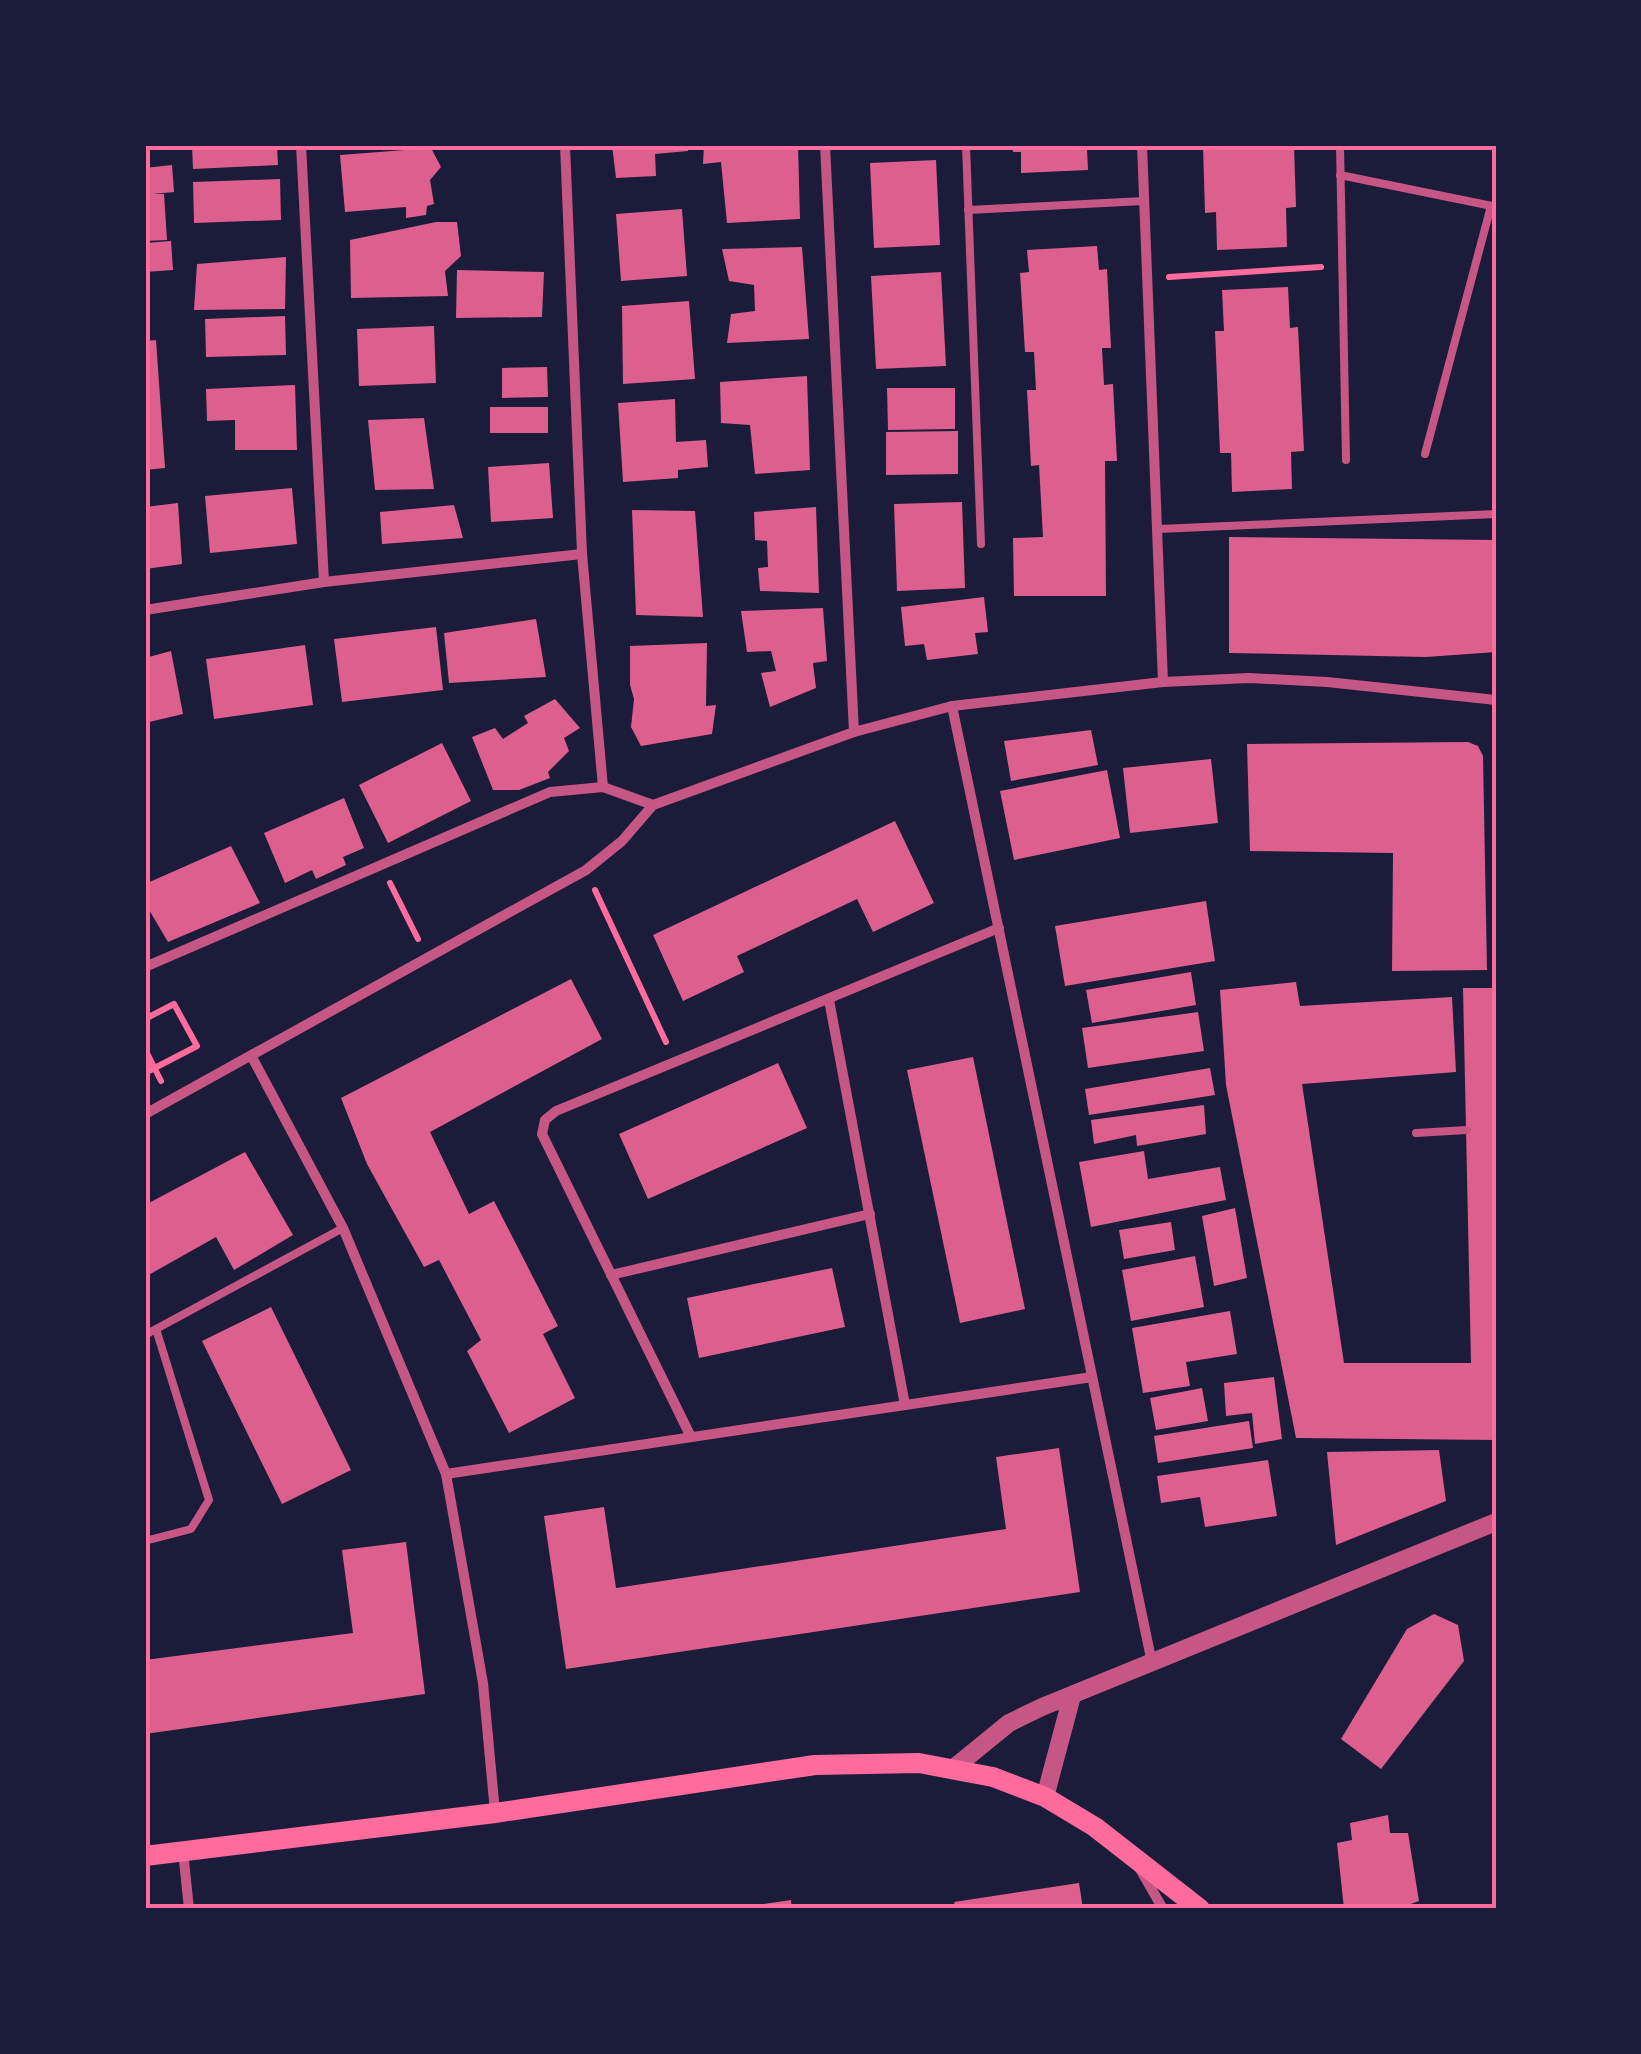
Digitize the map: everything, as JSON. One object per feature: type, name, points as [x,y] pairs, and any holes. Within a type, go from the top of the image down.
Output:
[{"type":"main road","points":[[145,1856],[495,1813],[845,1762],[955,1767],[1045,1797],[1132,1856],[1200,1909]]},
{"type":"street","points":[[301,145],[324,582]]},
{"type":"street","points":[[564,145],[582,554],[603,787]]},
{"type":"street","points":[[825,145],[854,732]]},
{"type":"street","points":[[1142,145],[1162,682]]},
{"type":"street","points":[[145,610],[324,582],[582,554]]},
{"type":"street","points":[[145,1114],[586,870],[622,842],[653,805],[854,732],[952,706],[1162,682],[1249,678],[1327,682],[1496,700]]},
{"type":"street","points":[[952,706],[1152,1663]]},
{"type":"street","points":[[145,968],[550,792],[603,787],[653,805]]},
{"type":"street","points":[[691,1437],[542,1134],[546,1120],[556,1111],[998,928]]},
{"type":"street","points":[[828,1000],[905,1405]]},
{"type":"street","points":[[252,1057],[344,1228],[446,1474],[480,1665],[495,1813]]},
{"type":"street","points":[[611,1275],[870,1214]]},
{"type":"street","points":[[446,1474],[1092,1377]]},
{"type":"street","points":[[955,1767],[1009,1723],[1496,1522]]},
{"type":"street","points":[[1045,1797],[1072,1696]]},
{"type":"street","points":[[183,1850],[190,1909]]},
{"type":"street","points":[[1132,1856],[1164,1909]]},
{"type":"lane","points":[[966,145],[981,544]]},
{"type":"lane","points":[[1340,145],[1346,460]]},
{"type":"lane","points":[[1340,175],[1494,207],[1426,454]]},
{"type":"lane","points":[[968,210],[1144,201]]},
{"type":"lane","points":[[1159,530],[1496,514]]},
{"type":"lane","points":[[1416,1133],[1468,1130]]},
{"type":"lane","points":[[145,1335],[344,1228]]},
{"type":"lane","points":[[145,1541],[191,1528],[209,1500],[156,1329]]},
{"type":"path","points":[[1148,279],[1342,266]]},
{"type":"path","points":[[380,864],[428,958]]},
{"type":"path","points":[[586,870],[676,1064]]},
{"type":"path","points":[[145,1018],[174,1004],[196,1046],[145,1073]]},
{"type":"path","points":[[145,1049],[155,1068]]},
{"type":"building","points":[[192,145],[277,145],[278,165],[193,169]]},
{"type":"building","points":[[612,145],[688,145],[688,151],[655,154],[656,176],[616,178]]},
{"type":"building","points":[[704,145],[798,145],[800,219],[727,223],[721,162],[703,164]]},
{"type":"building","points":[[1012,145],[1103,148],[1087,149],[1088,170],[1021,173],[1021,152],[1013,152]]},
{"type":"building","points":[[1203,145],[1294,145],[1296,207],[1286,208],[1287,247],[1217,250],[1216,212],[1205,213]]},
{"type":"building","points":[[431,148],[441,167],[430,180],[434,204],[427,206],[426,215],[406,218],[406,207],[345,212],[340,155]]},
{"type":"building","points":[[936,160],[940,245],[874,248],[870,163]]},
{"type":"building","points":[[172,165],[174,192],[153,194],[164,194],[167,240],[145,241],[145,168]]},
{"type":"building","points":[[280,179],[281,220],[194,223],[193,182]]},
{"type":"building","points":[[682,209],[687,276],[621,281],[616,214]]},
{"type":"building","points":[[436,222],[457,222],[461,256],[445,271],[448,296],[351,298],[350,240]]},
{"type":"building","points":[[171,241],[173,270],[145,272],[145,243]]},
{"type":"building","points":[[1097,246],[1099,270],[1107,269],[1111,348],[1102,348],[1104,385],[1113,384],[1117,461],[1105,461],[1106,596],[1014,596],[1013,538],[1043,537],[1039,465],[1031,466],[1027,390],[1036,390],[1034,352],[1025,352],[1020,273],[1029,272],[1027,250]]},
{"type":"building","points":[[802,247],[809,339],[727,343],[731,314],[755,311],[754,285],[729,281],[722,249]]},
{"type":"building","points":[[286,257],[285,309],[194,310],[197,264]]},
{"type":"building","points":[[457,270],[544,272],[542,317],[456,318]]},
{"type":"building","points":[[941,272],[946,366],[876,369],[871,276]]},
{"type":"building","points":[[1288,287],[1290,328],[1298,327],[1304,451],[1291,452],[1292,489],[1232,492],[1231,453],[1220,453],[1215,331],[1224,331],[1222,290]]},
{"type":"building","points":[[689,301],[695,379],[623,384],[622,306]]},
{"type":"building","points":[[285,316],[286,355],[206,357],[205,319]]},
{"type":"building","points":[[434,326],[436,383],[359,386],[357,329]]},
{"type":"building","points":[[156,340],[165,468],[145,470],[145,341]]},
{"type":"building","points":[[547,367],[548,397],[502,398],[502,368]]},
{"type":"building","points":[[807,376],[810,470],[755,474],[750,425],[721,423],[720,382]]},
{"type":"building","points":[[295,385],[297,450],[235,450],[235,420],[207,421],[206,389]]},
{"type":"building","points":[[887,388],[955,388],[955,429],[888,430]]},
{"type":"building","points":[[675,399],[676,442],[706,440],[708,467],[678,470],[678,478],[623,482],[618,403]]},
{"type":"building","points":[[490,407],[548,407],[548,433],[490,433]]},
{"type":"building","points":[[424,418],[434,489],[375,490],[368,420]]},
{"type":"building","points":[[958,431],[958,474],[886,475],[886,432]]},
{"type":"building","points":[[549,463],[553,518],[491,522],[488,467]]},
{"type":"building","points":[[292,488],[297,544],[210,553],[205,496]]},
{"type":"building","points":[[962,502],[965,588],[897,591],[894,504]]},
{"type":"building","points":[[178,503],[182,564],[145,569],[145,507]]},
{"type":"building","points":[[454,505],[463,538],[382,544],[380,512]]},
{"type":"building","points":[[816,507],[819,593],[760,591],[758,568],[768,567],[767,541],[755,540],[754,512]]},
{"type":"building","points":[[632,510],[695,511],[703,617],[636,615]]},
{"type":"building","points":[[1229,537],[1496,540],[1496,652],[1426,657],[1229,653]]},
{"type":"building","points":[[984,597],[988,632],[975,633],[978,654],[927,660],[924,644],[905,646],[901,607]]},
{"type":"building","points":[[823,608],[827,661],[813,663],[816,688],[770,707],[761,673],[776,671],[771,651],[747,652],[741,611]]},
{"type":"building","points":[[536,619],[546,677],[449,683],[444,633]]},
{"type":"building","points":[[436,627],[443,690],[342,702],[334,639]]},
{"type":"building","points":[[707,643],[706,706],[716,705],[712,734],[641,746],[631,727],[634,699],[630,646]]},
{"type":"building","points":[[305,645],[313,705],[214,719],[206,659]]},
{"type":"building","points":[[171,651],[183,714],[145,723],[145,658]]},
{"type":"building","points":[[555,699],[580,728],[564,738],[569,751],[548,772],[550,778],[519,790],[493,790],[472,737],[495,728],[503,739],[528,723],[524,716]]},
{"type":"building","points":[[1091,730],[1098,765],[1011,781],[1004,741]]},
{"type":"building","points":[[1468,742],[1478,746],[1483,756],[1487,970],[1392,971],[1393,853],[1250,851],[1247,744]]},
{"type":"building","points":[[442,743],[471,801],[388,843],[359,785]]},
{"type":"building","points":[[1211,759],[1218,823],[1130,833],[1123,768]]},
{"type":"building","points":[[1107,770],[1120,838],[1014,860],[1000,791]]},
{"type":"building","points":[[344,798],[364,848],[343,857],[346,865],[316,879],[312,870],[285,883],[264,833]]},
{"type":"building","points":[[895,821],[934,903],[873,932],[857,899],[737,956],[744,972],[683,1001],[653,935]]},
{"type":"building","points":[[231,846],[260,903],[168,942],[145,903],[145,884]]},
{"type":"building","points":[[1206,901],[1215,961],[1065,986],[1055,926]]},
{"type":"building","points":[[1191,972],[1196,1005],[1092,1023],[1086,990]]},
{"type":"building","points":[[571,979],[602,1039],[430,1132],[469,1214],[494,1201],[558,1326],[543,1334],[575,1398],[509,1433],[467,1351],[481,1340],[439,1260],[424,1267],[367,1164],[341,1098]]},
{"type":"building","points":[[1296,982],[1300,1006],[1452,997],[1456,1072],[1302,1084],[1344,1363],[1471,1363],[1463,988],[1496,988],[1496,1440],[1296,1438],[1226,1085],[1220,990]]},
{"type":"building","points":[[1198,1012],[1204,1051],[1088,1068],[1082,1028]]},
{"type":"building","points":[[973,1057],[1025,1309],[960,1323],[907,1070]]},
{"type":"building","points":[[778,1063],[807,1128],[648,1199],[619,1134]]},
{"type":"building","points":[[1210,1068],[1215,1095],[1089,1115],[1085,1089]]},
{"type":"building","points":[[1204,1105],[1206,1134],[1137,1146],[1136,1135],[1094,1144],[1091,1120]]},
{"type":"building","points":[[1144,1151],[1148,1179],[1220,1167],[1226,1200],[1091,1227],[1079,1162]]},
{"type":"building","points":[[245,1152],[293,1235],[234,1270],[216,1237],[145,1277],[145,1205]]},
{"type":"building","points":[[1235,1208],[1247,1278],[1214,1286],[1202,1216]]},
{"type":"building","points":[[1171,1222],[1175,1250],[1124,1259],[1119,1230]]},
{"type":"building","points":[[1195,1256],[1204,1307],[1131,1321],[1122,1270]]},
{"type":"building","points":[[832,1268],[845,1327],[699,1358],[687,1298]]},
{"type":"building","points":[[271,1307],[351,1470],[282,1504],[202,1341]]},
{"type":"building","points":[[1230,1311],[1237,1354],[1186,1362],[1190,1386],[1143,1393],[1132,1328]]},
{"type":"building","points":[[1274,1377],[1282,1439],[1255,1444],[1252,1413],[1226,1416],[1224,1383]]},
{"type":"building","points":[[1202,1388],[1208,1421],[1156,1430],[1150,1398]]},
{"type":"building","points":[[1249,1421],[1253,1448],[1158,1463],[1154,1436]]},
{"type":"building","points":[[1059,1448],[1080,1592],[566,1669],[544,1516],[604,1507],[616,1588],[1006,1529],[996,1457]]},
{"type":"building","points":[[1439,1450],[1446,1501],[1336,1545],[1327,1452]]},
{"type":"building","points":[[1268,1460],[1277,1516],[1205,1527],[1200,1497],[1161,1503],[1157,1476]]},
{"type":"building","points":[[406,1542],[425,1694],[145,1734],[145,1660],[353,1633],[342,1550]]},
{"type":"building","points":[[1434,1614],[1458,1625],[1464,1661],[1381,1769],[1341,1739],[1407,1629]]},
{"type":"building","points":[[1388,1815],[1390,1833],[1408,1833],[1419,1901],[1397,1909],[1344,1909],[1337,1843],[1352,1840],[1350,1823]]},
{"type":"building","points":[[1079,1883],[1083,1909],[956,1909],[954,1902]]},
{"type":"building","points":[[791,1900],[792,1909],[744,1907]]}]
